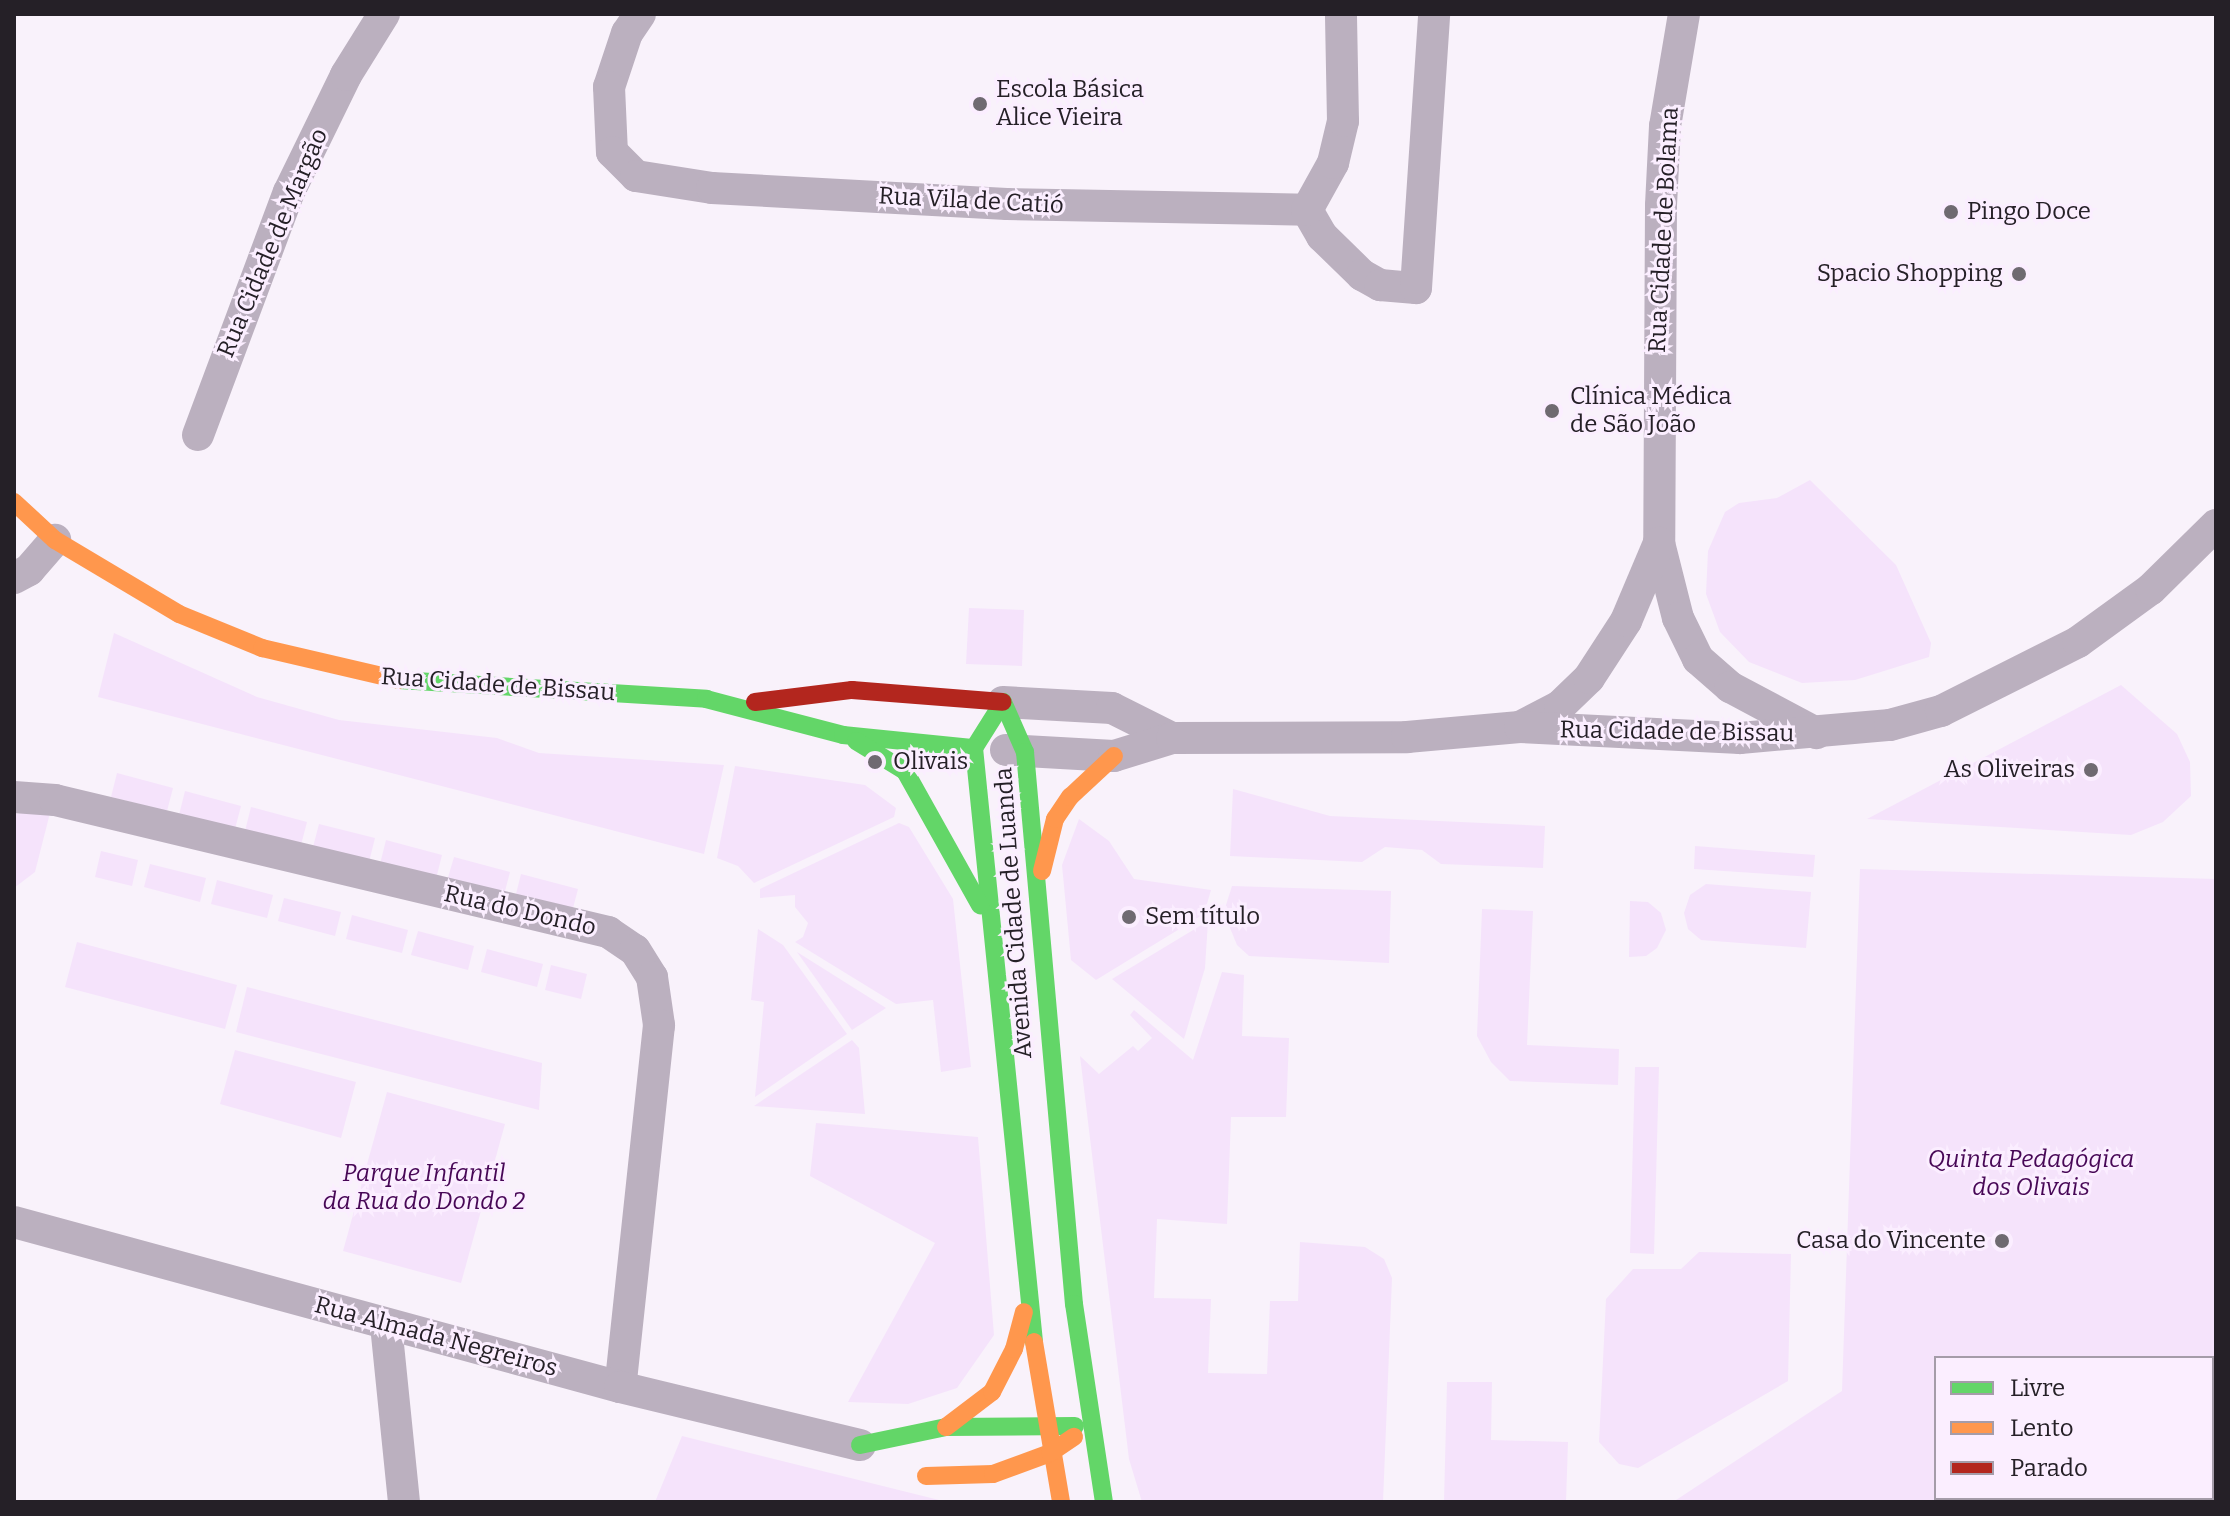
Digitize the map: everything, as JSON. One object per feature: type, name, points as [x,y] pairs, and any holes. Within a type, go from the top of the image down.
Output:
[{"type":"main road","name":"Rua Cidade de Bissau","points":[[14,502],[55,540],[179,614],[262,648],[385,679],[738,703],[852,690],[1003,702]]},
{"type":"main road","name":"Avenida Cidade de Luanda","points":[[1003,702],[974,748],[1028,1282],[1045,1423],[1061,1502]]},
{"type":"main road","name":"Avenida Cidade de Luanda","points":[[1003,702],[1025,752],[1035,905],[1089,1427],[1104,1502]]},
{"type":"main road","name":"Rua Cidade de Bissau","points":[[738,703],[843,735],[974,748]]},
{"type":"main road","points":[[843,735],[905,771],[993,932]]},
{"type":"main road","points":[[1035,905],[1055,819],[1070,797],[1114,756]]},
{"type":"main road","points":[[874,1451],[946,1427],[975,1409],[1004,1372],[1024,1317],[1028,1282]]},
{"type":"main road","points":[[946,1427],[1045,1423],[1089,1427]]},
{"type":"main road","points":[[980,1495],[919,1472],[993,1474],[1050,1453],[1089,1427]]},
{"type":"street","name":"Rua Cidade de Margão","points":[[198,435],[289,192],[346,75],[384,14]]},
{"type":"street","name":"Rua Vila de Catió","points":[[640,14],[627,33],[609,87],[612,152],[636,176],[712,188],[1007,204],[1307,210]]},
{"type":"street","points":[[1341,14],[1343,121],[1333,163],[1307,210],[1322,236],[1362,275],[1380,285],[1416,288],[1434,14]]},
{"type":"street","name":"Rua Cidade de Bolama","points":[[1684,14],[1665,126],[1662,180],[1659,543],[1678,618],[1698,659],[1730,687],[1818,734]]},
{"type":"street","name":"Rua Cidade de Bissau","points":[[974,748],[1114,756],[1172,738],[1407,737],[1520,727],[1740,738],[1818,734],[1941,711],[2015,678],[2078,642],[2151,589],[2216,525]]},
{"type":"street","points":[[14,578],[29,570],[55,540]]},
{"type":"street","name":"Rua Cidade de Bolama","points":[[1520,727],[1560,706],[1589,678],[1626,621],[1659,543]]},
{"type":"street","name":"Rua Cidade de Bissau","points":[[1003,702],[1112,708],[1172,738]]},
{"type":"street","name":"Rua do Dondo","points":[[14,797],[55,800],[608,932],[635,950],[652,977],[659,1025],[620,1387]]},
{"type":"street","name":"Rua Almada Negreiros","points":[[14,1222],[386,1325],[874,1451]]},
{"type":"street","points":[[386,1325],[404,1502]]},
{"type":"green space","points":[[1810,480],[1896,565],[1931,643],[1929,657],[1855,680],[1802,683],[1749,662],[1720,632],[1706,594],[1708,551],[1725,512],[1739,503],[1777,498]]},
{"type":"green space","points":[[969,608],[1024,610],[1022,666],[966,664]]},
{"type":"green space","points":[[114,633],[257,697],[339,720],[497,738],[539,753],[724,765],[704,854],[98,697]]},
{"type":"green space","points":[[2121,685],[2177,734],[2190,762],[2191,796],[2163,822],[2131,835],[1867,819]]},
{"type":"green space","points":[[735,766],[865,785],[896,808],[894,817],[754,883],[738,866],[717,858]]},
{"type":"green space","points":[[117,773],[173,788],[167,811],[111,797]]},
{"type":"green space","points":[[1233,789],[1330,816],[1545,826],[1543,868],[1441,864],[1422,850],[1385,847],[1362,862],[1230,856]]},
{"type":"green space","points":[[185,791],[241,806],[235,829],[179,815]]},
{"type":"green space","points":[[251,807],[307,822],[301,845],[245,831]]},
{"type":"green space","points":[[51,809],[35,872],[14,888],[14,814]]},
{"type":"green space","points":[[1079,819],[1109,841],[1134,879],[1211,890],[1204,914],[1096,980],[1071,960],[1062,865]]},
{"type":"green space","points":[[899,823],[909,827],[953,899],[971,1067],[941,1072],[933,1000],[896,1004],[795,942],[803,937],[808,923],[795,907],[795,895],[760,898],[760,889]]},
{"type":"green space","points":[[319,824],[375,838],[369,862],[313,847]]},
{"type":"green space","points":[[386,840],[442,855],[436,879],[380,864]]},
{"type":"green space","points":[[1695,846],[1815,855],[1813,877],[1694,869]]},
{"type":"green space","points":[[101,851],[138,860],[132,886],[95,877]]},
{"type":"green space","points":[[454,857],[510,872],[504,895],[447,881]]},
{"type":"green space","points":[[150,864],[206,878],[200,902],[144,887]]},
{"type":"green space","name":"Quinta Pedagógica dos Olivais","points":[[1860,869],[2216,879],[2216,1502],[1673,1502],[1842,1391]]},
{"type":"green space","points":[[521,874],[578,889],[572,912],[515,898]]},
{"type":"green space","points":[[217,880],[273,895],[267,918],[211,904]]},
{"type":"green space","points":[[1706,884],[1811,892],[1806,948],[1701,940],[1688,929],[1684,913],[1690,895]]},
{"type":"green space","points":[[1232,886],[1391,891],[1389,963],[1249,956],[1237,945],[1230,928],[1226,905]]},
{"type":"green space","points":[[284,898],[341,912],[335,936],[278,921]]},
{"type":"green space","points":[[1630,901],[1648,902],[1661,913],[1666,930],[1657,948],[1646,956],[1629,957]]},
{"type":"green space","points":[[1482,909],[1533,911],[1527,1045],[1619,1049],[1618,1085],[1510,1081],[1491,1062],[1477,1036]]},
{"type":"green space","points":[[352,915],[408,930],[402,953],[346,939]]},
{"type":"green space","points":[[1208,921],[1205,968],[1184,1039],[1112,979]]},
{"type":"green space","points":[[758,929],[783,945],[847,1034],[755,1097],[764,1002],[751,1000]]},
{"type":"green space","points":[[418,931],[474,946],[468,970],[411,955]]},
{"type":"green space","points":[[77,942],[237,985],[225,1029],[65,987]]},
{"type":"green space","points":[[487,949],[543,964],[537,987],[481,972]]},
{"type":"green space","points":[[797,952],[886,1008],[852,1030]]},
{"type":"green space","points":[[551,965],[587,974],[581,999],[545,990]]},
{"type":"green space","points":[[1222,972],[1244,975],[1242,1036],[1289,1038],[1286,1117],[1231,1117],[1227,1224],[1157,1219],[1154,1298],[1211,1299],[1208,1373],[1267,1374],[1270,1301],[1298,1301],[1300,1242],[1365,1247],[1384,1259],[1392,1278],[1383,1502],[1142,1502],[1129,1459],[1080,1056],[1099,1074],[1133,1046],[1138,1051],[1152,1038],[1130,1015],[1134,1010],[1193,1060]]},
{"type":"green space","points":[[247,987],[542,1063],[539,1110],[236,1032]]},
{"type":"green space","points":[[852,1040],[859,1048],[865,1114],[754,1106]]},
{"type":"green space","points":[[235,1050],[356,1082],[341,1138],[220,1104]]},
{"type":"green space","points":[[1635,1067],[1659,1067],[1654,1254],[1630,1253]]},
{"type":"green space","name":"Parque Infantil da Rua do Dondo 2","points":[[387,1092],[505,1124],[461,1283],[343,1251]]},
{"type":"green space","points":[[816,1123],[978,1137],[994,1335],[957,1388],[908,1404],[848,1402],[935,1243],[810,1176]]},
{"type":"green space","points":[[1699,1252],[1791,1254],[1788,1381],[1638,1468],[1619,1464],[1599,1442],[1606,1299],[1633,1269],[1681,1269]]},
{"type":"green space","points":[[1447,1382],[1492,1382],[1491,1440],[1568,1442],[1566,1502],[1444,1502]]},
{"type":"green space","points":[[682,1436],[927,1497],[947,1502],[655,1502]]},
{"type":"traffic: fast","points":[[399,680],[706,699],[843,735],[974,748]]},
{"type":"traffic: fast","points":[[1003,702],[974,748],[1034,1342]]},
{"type":"traffic: fast","points":[[1003,702],[1025,752],[1074,1304],[1104,1502]]},
{"type":"traffic: fast","points":[[856,741],[905,771],[980,905]]},
{"type":"traffic: fast","points":[[860,1445],[946,1427],[1075,1426]]},
{"type":"traffic: slow","points":[[14,502],[55,540],[179,614],[262,648],[399,680]]},
{"type":"traffic: slow","points":[[1042,871],[1055,819],[1070,797],[1114,756]]},
{"type":"traffic: slow","points":[[946,1427],[992,1392],[1014,1349],[1024,1312]]},
{"type":"traffic: slow","points":[[1034,1342],[1061,1502]]},
{"type":"traffic: slow","points":[[926,1476],[993,1474],[1050,1453],[1074,1437]]},
{"type":"traffic: jam","points":[[755,702],[852,690],[1003,702]]},
{"type":"place","name":"Escola Básica Alice Vieira","points":[[980,104]]},
{"type":"place","name":"Pingo Doce","points":[[1951,212]]},
{"type":"place","name":"Spacio Shopping","points":[[2019,274]]},
{"type":"place","name":"Clínica Médica de São João","points":[[1552,411]]},
{"type":"place","name":"Olivais","points":[[875,762]]},
{"type":"place","name":"As Oliveiras","points":[[2091,770]]},
{"type":"place","name":"Sem título","points":[[1129,917]]},
{"type":"place","name":"Casa do Vincente","points":[[2002,1241]]}]
